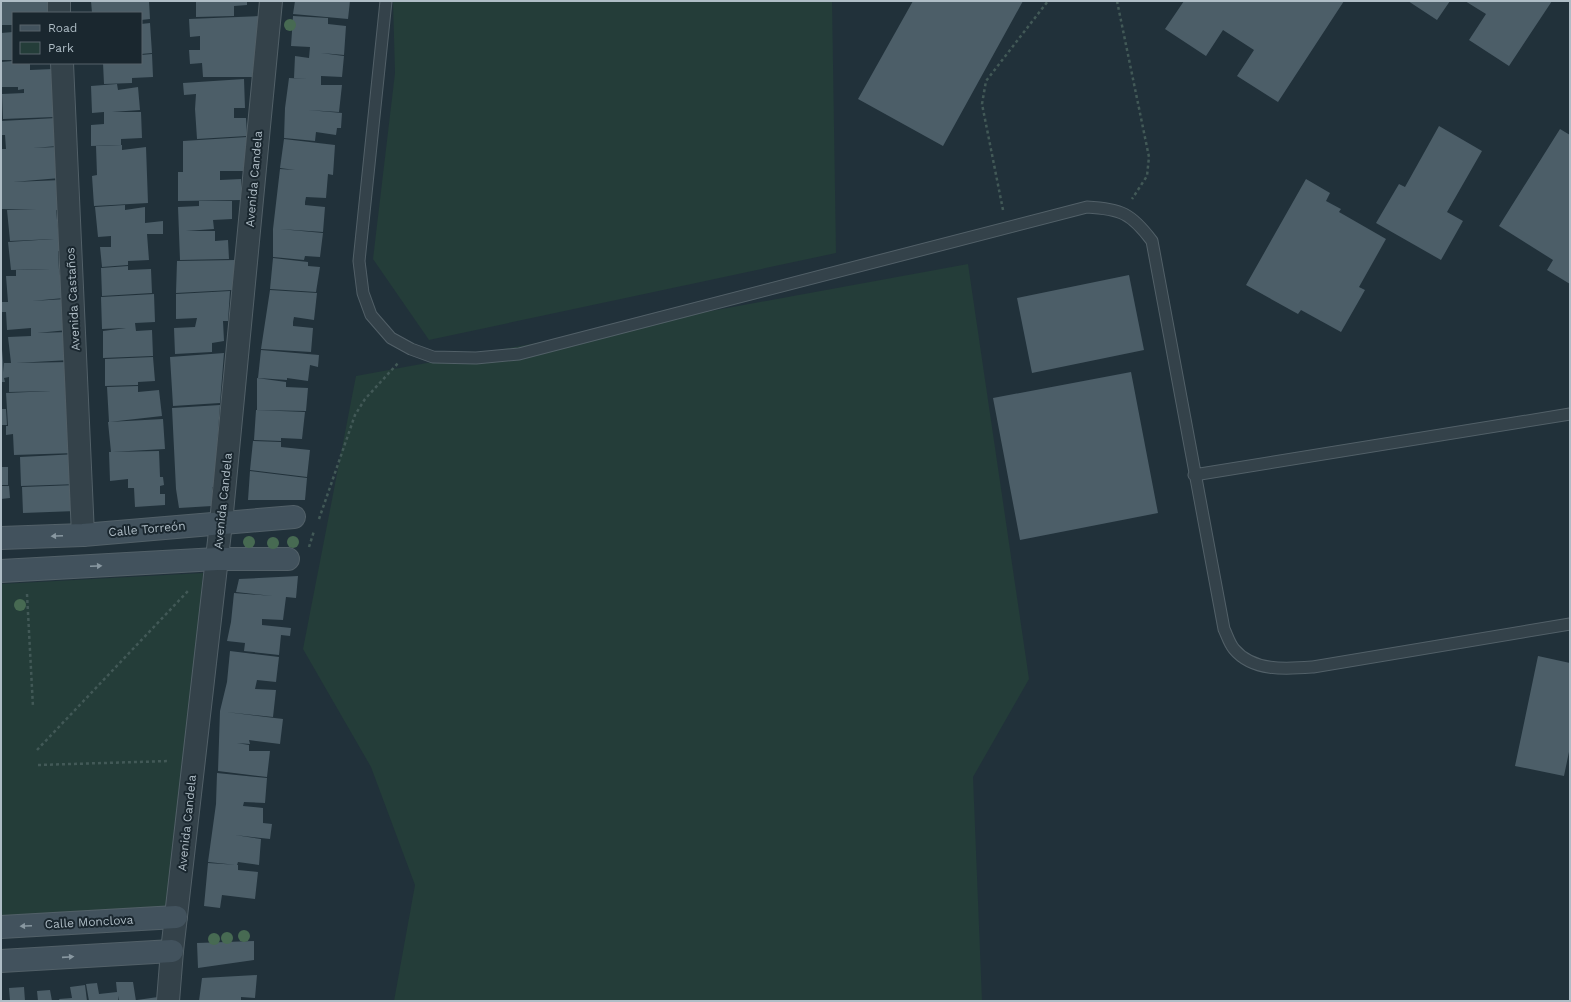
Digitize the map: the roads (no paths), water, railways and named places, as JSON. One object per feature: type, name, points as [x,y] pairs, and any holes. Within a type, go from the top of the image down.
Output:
[{"type":"street","points":[[59,1],[60,12]]},
{"type":"street","name":"Avenida Candela","points":[[168,1001],[172,951],[221,523],[271,1]]},
{"type":"street","name":"Avenida Castaños","points":[[62,64],[83,535]]},
{"type":"street","name":"Calle Torreón","points":[[1,538],[83,535],[294,517]]},
{"type":"street","points":[[1,571],[217,559],[288,559]]},
{"type":"street","name":"Calle Monclova","points":[[1,927],[176,917]]},
{"type":"street","points":[[1,961],[172,951]]},
{"type":"lane","points":[[386,1],[359,261],[363,293],[371,315],[391,338],[411,349],[433,357],[476,358],[519,354],[1087,207],[1108,208],[1123,212],[1140,225],[1152,241],[1194,476],[1224,629],[1233,648],[1245,659],[1262,666],[1278,669],[1313,667],[1570,624]]},
{"type":"lane","points":[[1194,476],[1570,414]]}]
